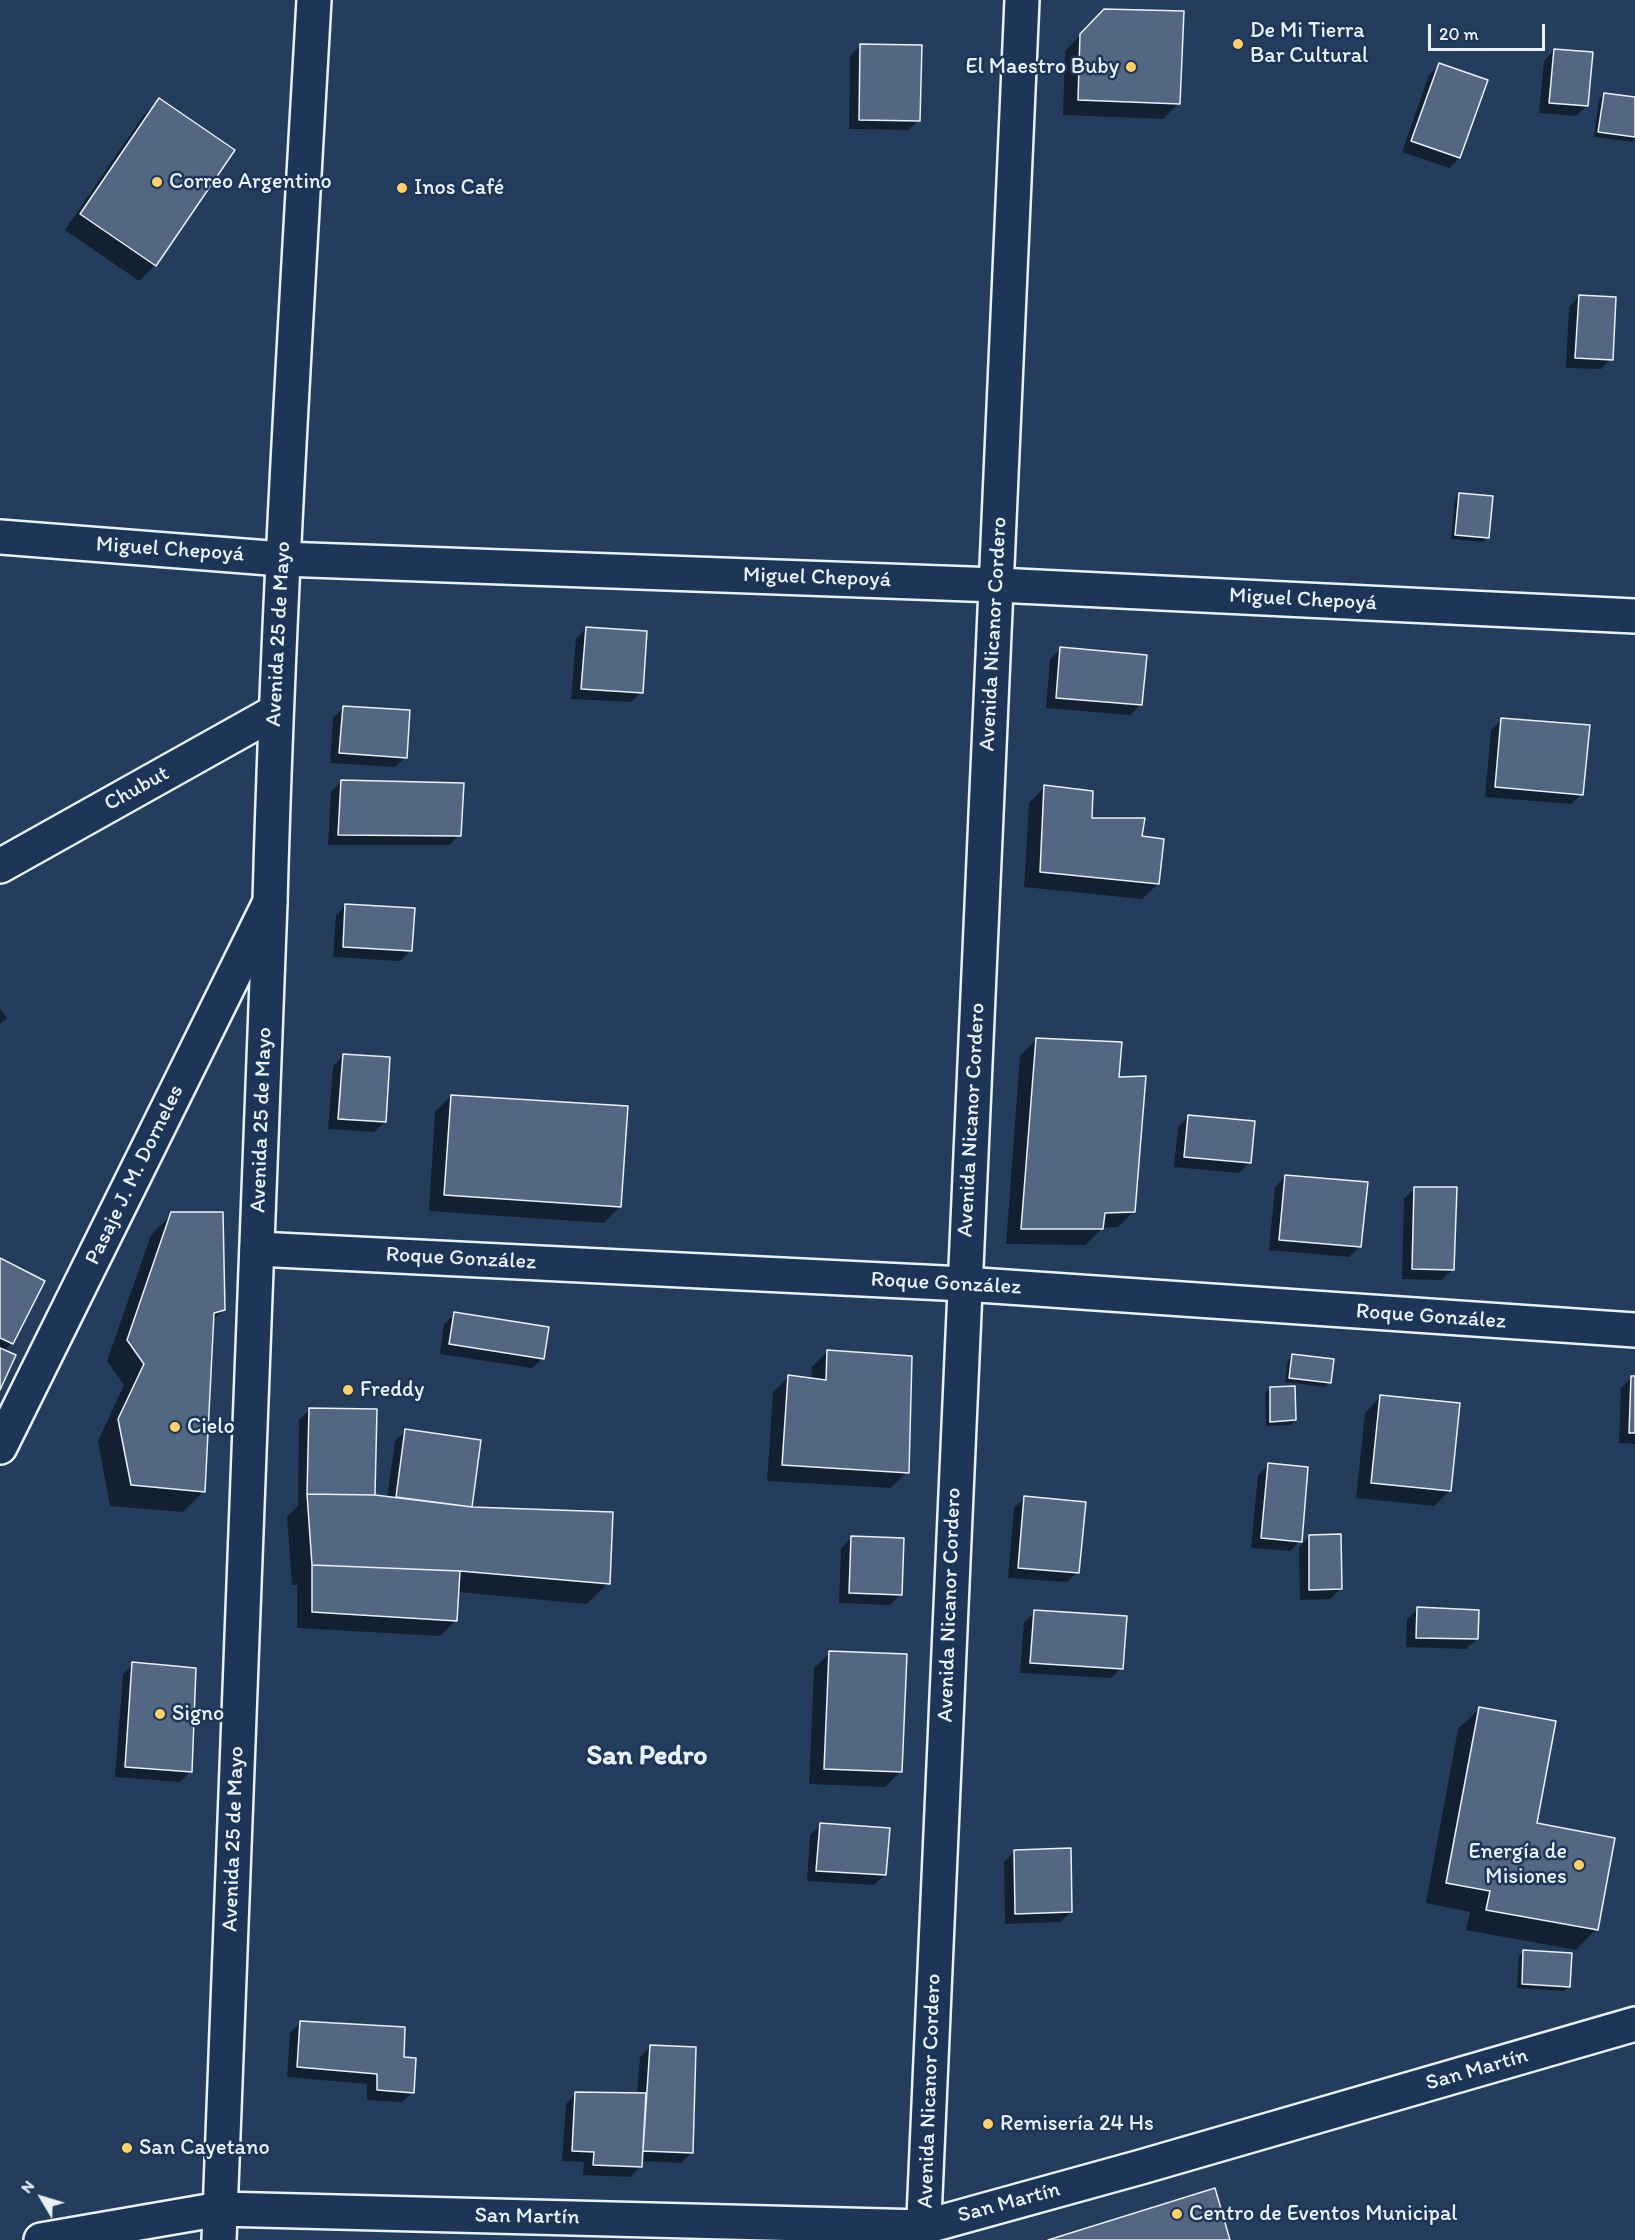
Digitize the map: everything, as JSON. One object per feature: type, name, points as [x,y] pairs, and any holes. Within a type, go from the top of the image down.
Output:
[{"type":"street","name":"Avenida 25 de Mayo","points":[[219,2224],[270,902],[275,712],[314,0]]},
{"type":"street","name":"Avenida Nicanor Cordero","points":[[923,2233],[1023,0]]},
{"type":"street","name":"Miguel Chepoyá","points":[[0,537],[282,559],[997,585],[1635,616]]},
{"type":"street","name":"Chubut","points":[[0,866],[275,712]]},
{"type":"street","name":"Pasaje J. M. Dorneles","points":[[0,1447],[270,902]]},
{"type":"street","name":"Roque González","points":[[256,1250],[964,1284],[1635,1330]]},
{"type":"street","name":"San Martín","points":[[41,2240],[219,2224],[923,2233],[1141,2167],[1635,2024]]},
{"type":"building","name":"El Maestro Buby","points":[[1104,9],[1184,11],[1180,104],[1078,100],[1080,34]]},
{"type":"building","points":[[860,44],[922,45],[920,121],[859,120]]},
{"type":"building","points":[[1554,49],[1593,52],[1588,106],[1549,103]]},
{"type":"building","points":[[1439,63],[1488,80],[1460,158],[1411,141]]},
{"type":"building","points":[[1604,93],[1635,97],[1635,137],[1598,132]]},
{"type":"building","name":"Correo Argentino","points":[[159,98],[235,150],[156,266],[80,214]]},
{"type":"building","points":[[1579,295],[1616,297],[1613,360],[1575,358]]},
{"type":"building","points":[[1459,493],[1493,496],[1489,538],[1455,535]]},
{"type":"building","points":[[586,627],[647,631],[643,693],[581,689]]},
{"type":"building","points":[[1060,647],[1147,655],[1142,705],[1056,698]]},
{"type":"building","points":[[343,706],[410,710],[407,758],[339,753]]},
{"type":"building","points":[[1501,718],[1590,725],[1583,795],[1495,787]]},
{"type":"building","points":[[341,780],[464,783],[461,836],[338,835]]},
{"type":"building","points":[[1044,785],[1093,791],[1092,818],[1145,818],[1142,836],[1164,839],[1159,884],[1040,872]]},
{"type":"building","points":[[345,904],[415,908],[412,951],[343,947]]},
{"type":"building","points":[[1036,1038],[1122,1042],[1119,1077],[1146,1076],[1135,1212],[1105,1213],[1103,1229],[1021,1229]]},
{"type":"building","points":[[343,1054],[390,1057],[386,1122],[338,1119]]},
{"type":"building","points":[[451,1095],[628,1106],[621,1207],[444,1195]]},
{"type":"building","points":[[1188,1115],[1255,1121],[1251,1163],[1184,1157]]},
{"type":"building","points":[[1285,1175],[1368,1182],[1361,1247],[1279,1240]]},
{"type":"building","points":[[1414,1187],[1457,1187],[1454,1270],[1412,1269]]},
{"type":"building","points":[[171,1212],[223,1212],[225,1310],[214,1313],[205,1492],[131,1485],[118,1419],[144,1364],[127,1340]]},
{"type":"building","points":[[0,1258],[45,1281],[13,1344],[0,1338]]},
{"type":"building","points":[[454,1312],[549,1327],[544,1359],[449,1344]]},
{"type":"building","points":[[0,1348],[16,1355],[0,1390]]},
{"type":"building","points":[[827,1350],[912,1356],[909,1473],[782,1465],[788,1375],[826,1380]]},
{"type":"building","points":[[1292,1354],[1334,1359],[1331,1383],[1289,1378]]},
{"type":"building","points":[[1631,1376],[1635,1376],[1635,1433],[1629,1433]]},
{"type":"building","points":[[1295,1386],[1296,1420],[1270,1422],[1270,1387]]},
{"type":"building","points":[[1380,1395],[1460,1403],[1451,1491],[1371,1483]]},
{"type":"building","points":[[309,1408],[377,1409],[375,1495],[307,1494]]},
{"type":"building","points":[[405,1429],[481,1440],[472,1507],[396,1497]]},
{"type":"building","points":[[1268,1463],[1308,1467],[1302,1542],[1261,1538]]},
{"type":"building","points":[[307,1494],[375,1495],[472,1507],[613,1512],[610,1584],[460,1571],[312,1565]]},
{"type":"building","points":[[1024,1496],[1086,1502],[1079,1573],[1018,1568]]},
{"type":"building","points":[[1341,1534],[1342,1589],[1309,1590],[1309,1535]]},
{"type":"building","points":[[851,1536],[904,1538],[902,1595],[849,1593]]},
{"type":"building","points":[[312,1565],[460,1571],[457,1621],[312,1612]]},
{"type":"building","points":[[1417,1607],[1479,1610],[1478,1639],[1416,1638]]},
{"type":"building","points":[[1034,1610],[1127,1616],[1123,1669],[1030,1663]]},
{"type":"building","points":[[829,1651],[907,1654],[902,1772],[824,1769]]},
{"type":"building","points":[[132,1662],[196,1668],[192,1772],[125,1767]]},
{"type":"building","points":[[1479,1707],[1556,1721],[1537,1823],[1615,1838],[1598,1930],[1486,1910],[1490,1891],[1446,1883]]},
{"type":"building","points":[[820,1823],[890,1828],[886,1875],[816,1871]]},
{"type":"building","points":[[1071,1848],[1072,1912],[1015,1914],[1014,1850]]},
{"type":"building","points":[[1523,1950],[1572,1953],[1570,1987],[1522,1984]]},
{"type":"building","points":[[300,2021],[405,2027],[404,2057],[416,2058],[414,2093],[377,2090],[377,2074],[297,2067]]},
{"type":"building","points":[[650,2045],[696,2047],[693,2153],[643,2151]]},
{"type":"building","points":[[575,2092],[646,2093],[642,2167],[593,2165],[594,2152],[572,2151]]},
{"type":"building","name":"Centro de Eventos Municipal","points":[[1215,2188],[1230,2240],[1048,2240]]},
{"type":"place","name":"De Mi Tierra Bar Cultural","points":[[1238,44]]},
{"type":"place","name":"El Maestro Buby","points":[[1131,67]]},
{"type":"place","name":"Correo Argentino","points":[[157,182]]},
{"type":"place","name":"Inos Café","points":[[402,188]]},
{"type":"place","name":"Freddy","points":[[348,1390]]},
{"type":"place","name":"Cielo","points":[[175,1427]]},
{"type":"place","name":"Signo","points":[[160,1714]]},
{"type":"place","name":"Energía de Misiones","points":[[1579,1865]]},
{"type":"place","name":"Remisería 24 Hs","points":[[988,2124]]},
{"type":"place","name":"San Cayetano","points":[[127,2148]]},
{"type":"place","name":"Centro de Eventos Municipal","points":[[1177,2214]]},
{"type":"district","name":"San Pedro","points":[[647,1757]]}]
